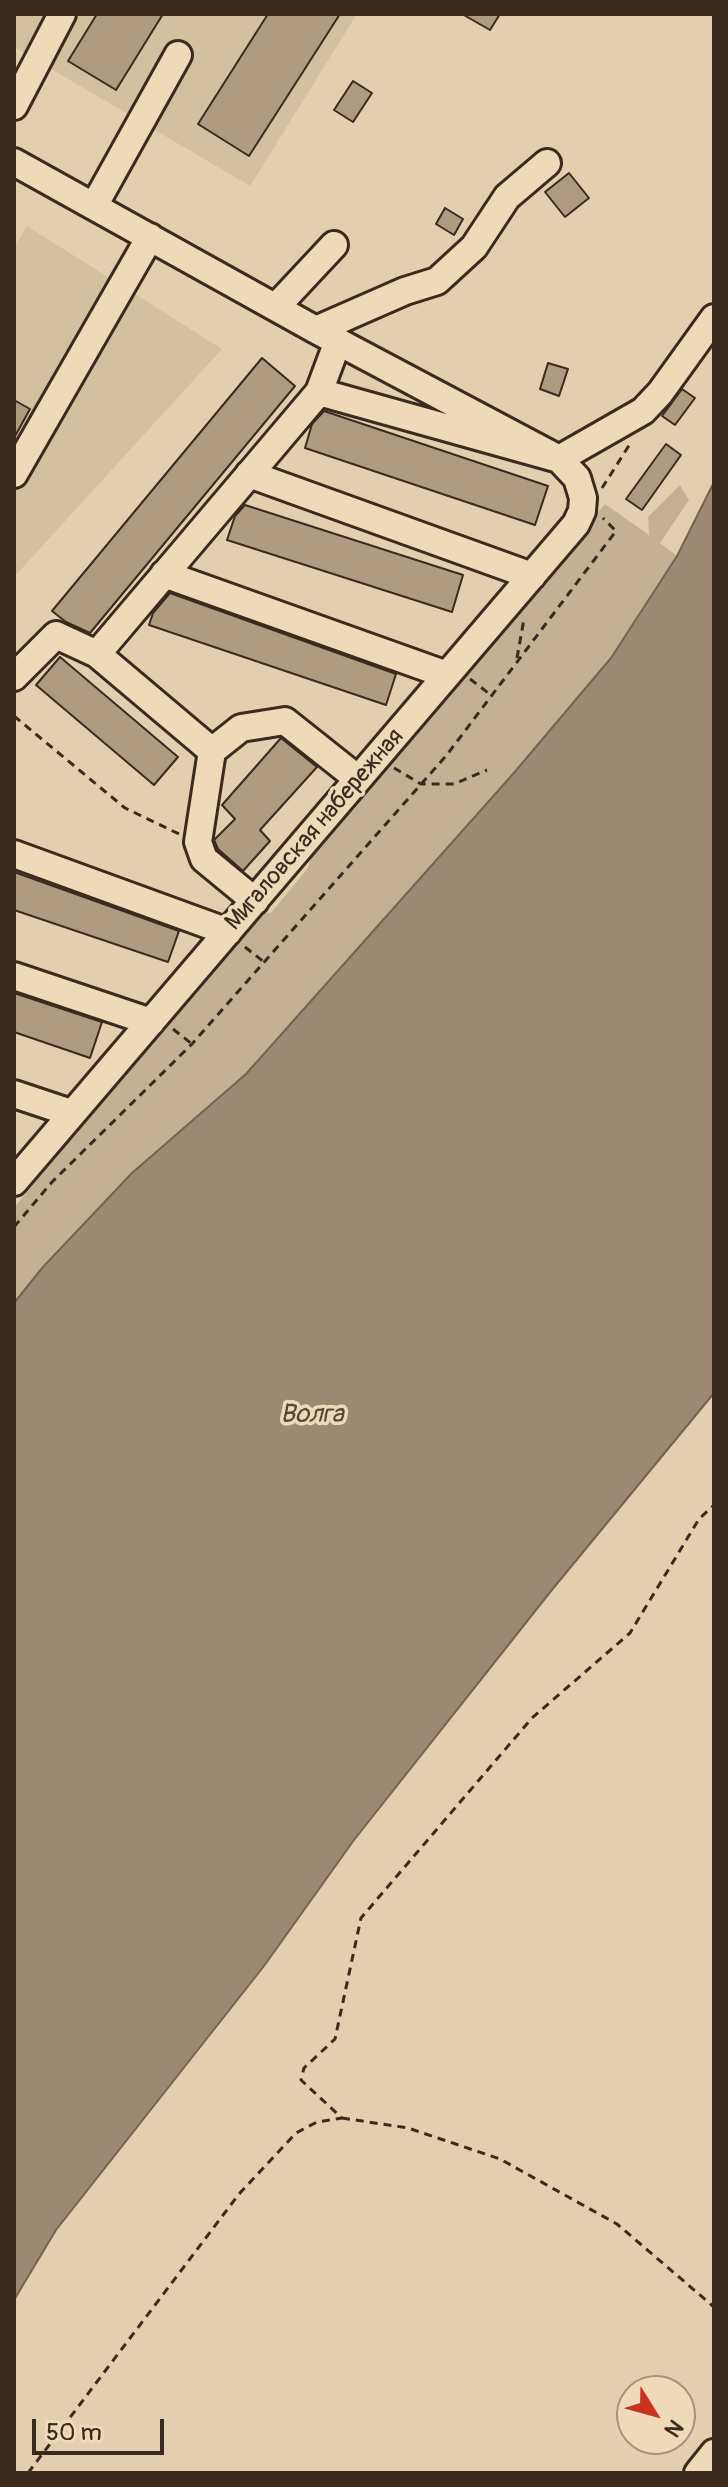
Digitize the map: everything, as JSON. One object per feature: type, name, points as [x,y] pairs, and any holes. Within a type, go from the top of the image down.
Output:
[{"type":"street","points":[[14,106],[62,14]]},
{"type":"street","points":[[94,206],[178,55]]},
{"type":"street","points":[[14,162],[564,463]]},
{"type":"street","points":[[327,336],[405,291],[437,281],[474,247],[507,197],[547,163]]},
{"type":"street","points":[[14,474],[150,237]]},
{"type":"street","points":[[276,307],[334,245]]},
{"type":"street","points":[[319,392],[564,463],[643,411],[660,393],[714,318]]},
{"type":"street","points":[[97,654],[319,392],[327,336]]},
{"type":"street","name":"Мигаловская набережная","points":[[14,1182],[576,524],[582,511],[583,491],[564,463]]},
{"type":"street","points":[[249,474],[532,576]]},
{"type":"street","points":[[164,574],[451,671]]},
{"type":"street","points":[[14,677],[56,635],[97,654],[212,751]]},
{"type":"street","points":[[255,901],[204,859],[198,842],[212,751],[241,728],[285,721],[358,779]]},
{"type":"street","points":[[14,854],[228,932]]},
{"type":"street","points":[[14,976],[151,1022]]},
{"type":"street","points":[[14,1094],[71,1113]]},
{"type":"street","points":[[698,2473],[714,2453]]},
{"type":"path","points":[[597,496],[629,447],[643,411]]},
{"type":"path","points":[[14,1227],[52,1182],[192,1044],[446,756],[616,531],[594,509]]},
{"type":"path","points":[[451,671],[491,695]]},
{"type":"path","points":[[14,716],[125,808],[198,842]]},
{"type":"path","points":[[405,775],[421,784],[454,784],[487,770]]},
{"type":"path","points":[[250,950],[264,962]]},
{"type":"path","points":[[178,1032],[192,1044]]},
{"type":"path","points":[[342,2118],[301,2080],[304,2068],[335,2039],[361,1918],[532,1718],[630,1633],[699,1519],[714,1505]]},
{"type":"path","points":[[28,2473],[239,2194],[296,2133],[317,2122],[342,2118],[408,2128],[500,2159],[617,2224],[714,2307]]},
{"type":"shaded area","points":[[14,14],[357,14],[250,186],[14,47]]},
{"type":"shaded area","points":[[27,226],[222,349],[14,577],[14,248]]},
{"type":"shaded area","points":[[680,485],[689,500],[660,543],[677,556],[611,658],[513,774],[246,1074],[132,1173],[43,1267],[14,1303],[14,1208],[45,1170],[46,1153],[88,1114],[154,1040],[154,1029],[253,914],[271,913],[308,868],[312,853],[605,504],[649,535],[648,517]]},
{"type":"water","name":"Волга","points":[[714,482],[714,1393],[551,1591],[354,1840],[264,1966],[56,2230],[14,2300],[14,1303],[43,1267],[132,1173],[246,1074],[513,774],[611,658],[677,556]]},
{"type":"building","points":[[97,14],[163,14],[116,90],[68,61]]},
{"type":"building","points":[[268,14],[340,14],[249,156],[198,124]]},
{"type":"building","points":[[462,14],[500,14],[490,30]]},
{"type":"building","points":[[353,81],[372,93],[353,122],[334,110]]},
{"type":"building","points":[[569,173],[589,198],[565,217],[545,192]]},
{"type":"building","points":[[445,208],[463,219],[454,235],[436,224]]},
{"type":"building","points":[[262,358],[295,386],[90,633],[66,622],[52,611]]},
{"type":"building","points":[[548,363],[568,369],[559,396],[540,389]]},
{"type":"building","points":[[682,389],[695,398],[675,425],[662,416]]},
{"type":"building","points":[[14,400],[30,409],[14,438]]},
{"type":"building","points":[[324,411],[548,486],[535,525],[305,448],[312,424]]},
{"type":"building","points":[[666,444],[681,455],[642,510],[626,499]]},
{"type":"building","points":[[245,505],[463,575],[452,612],[227,540],[235,516]]},
{"type":"building","points":[[170,593],[396,674],[386,705],[149,625],[153,613]]},
{"type":"building","points":[[60,657],[178,757],[154,785],[36,685]]},
{"type":"building","points":[[281,738],[317,767],[260,830],[270,841],[243,871],[218,849],[214,840],[235,819],[222,805]]},
{"type":"building","points":[[14,872],[179,931],[168,962],[14,910]]},
{"type":"building","points":[[14,993],[102,1022],[90,1058],[14,1032]]}]
